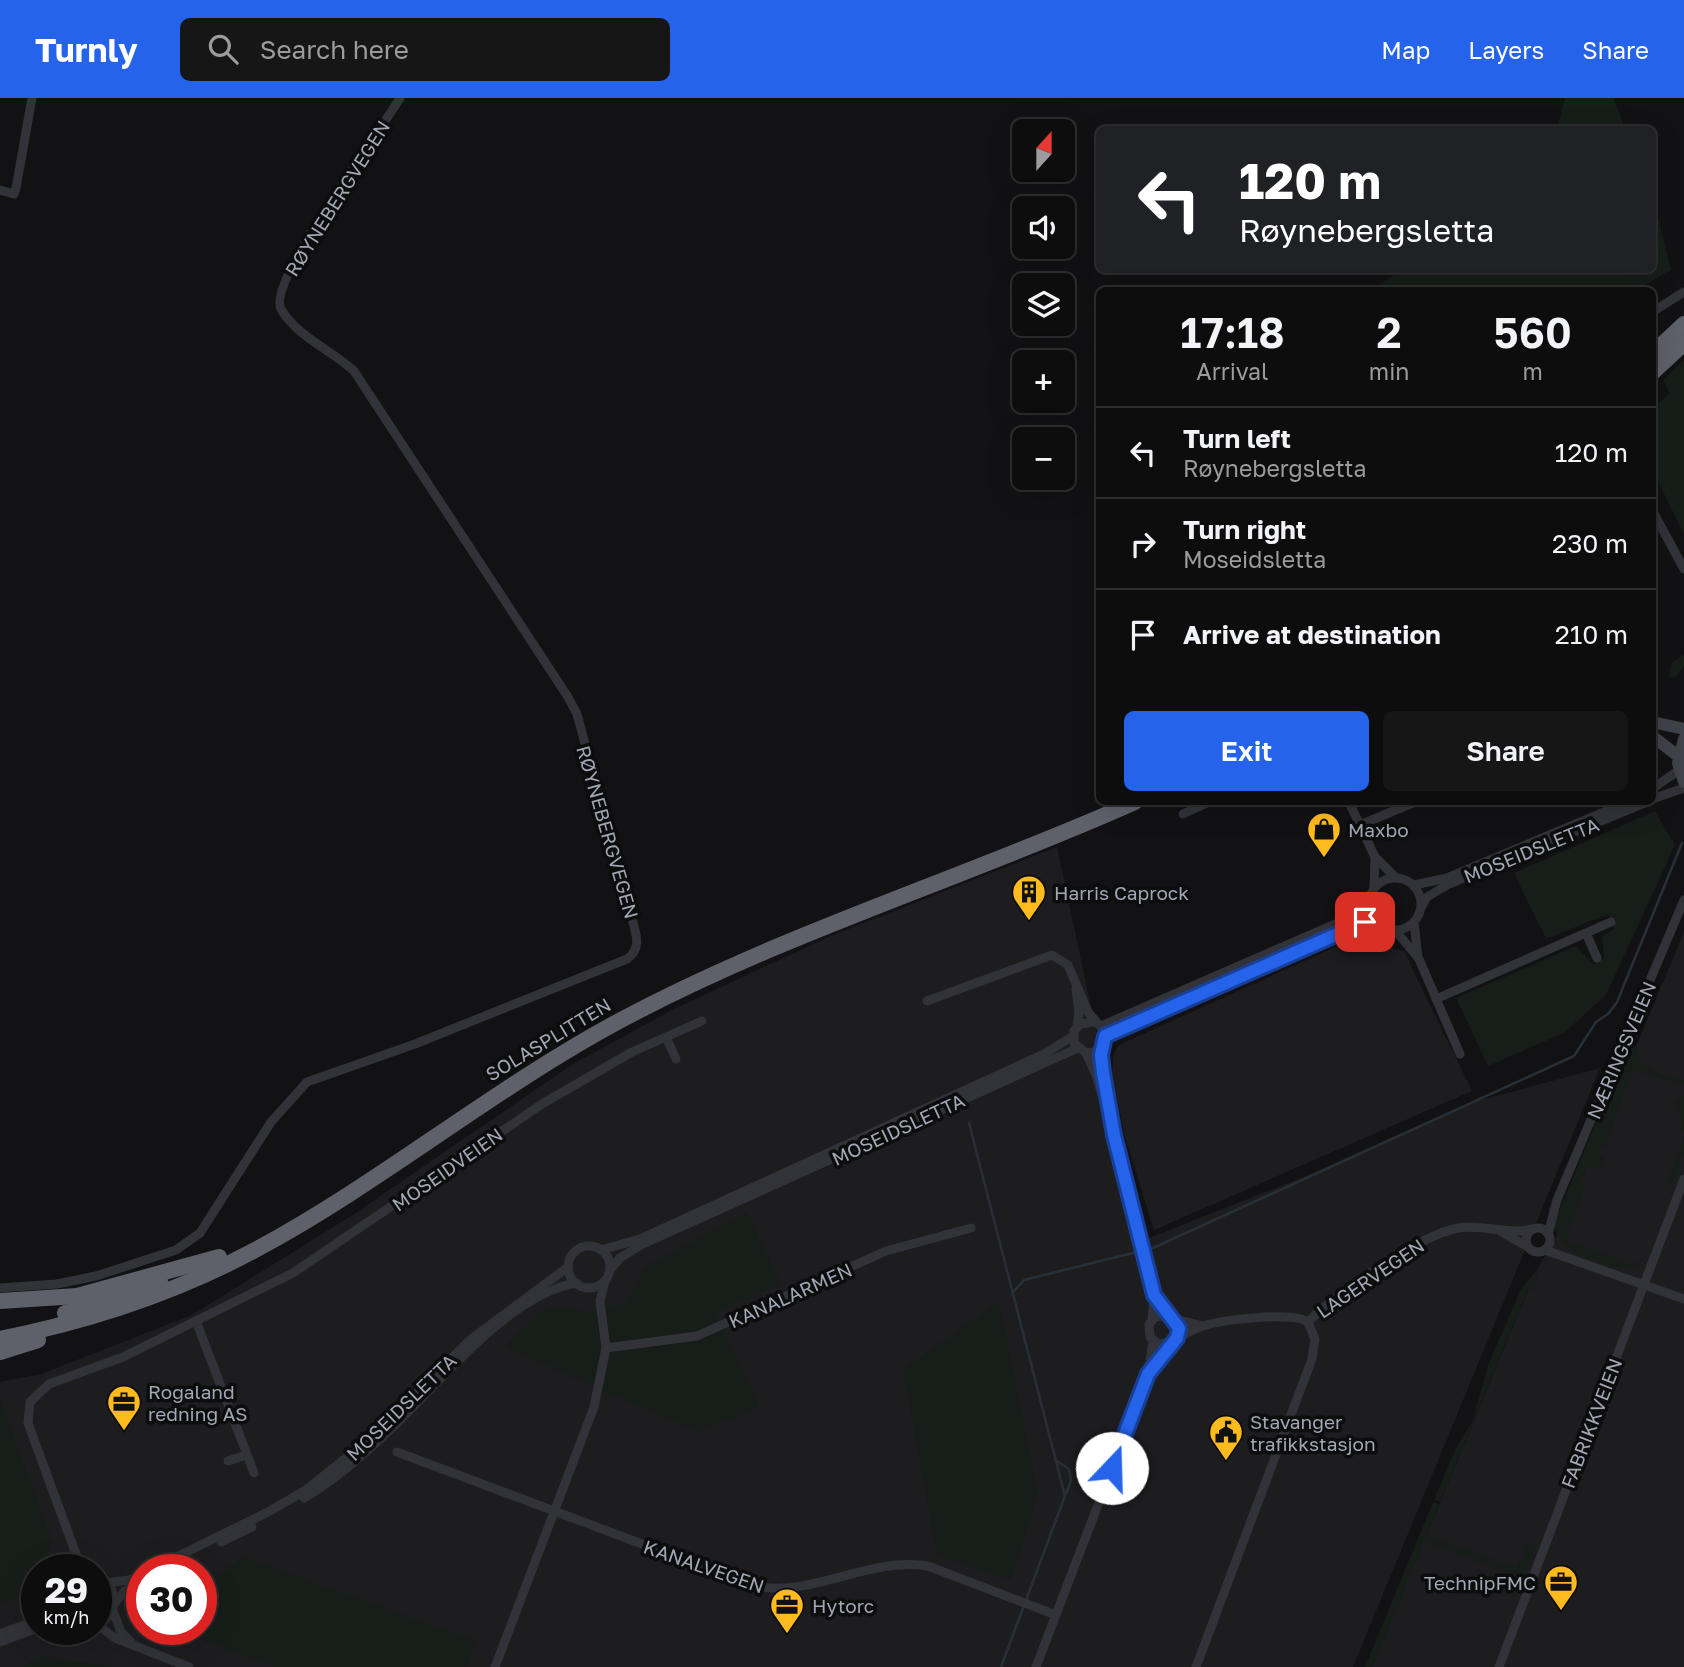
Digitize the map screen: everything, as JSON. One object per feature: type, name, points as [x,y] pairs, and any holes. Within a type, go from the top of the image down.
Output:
[{"type":"highway","points":[[1656,350],[1683,325]]},
{"type":"highway","points":[[1656,369],[1684,343]]},
{"type":"highway","name":"SOLASPLITTEN","points":[[0,1328],[117,1297],[219,1257],[295,1215],[550,1049],[683,977],[799,926],[1120,805]]},
{"type":"highway","name":"SOLASPLITTEN","points":[[0,1339],[122,1308],[256,1250],[349,1194],[555,1058],[687,986],[1120,805]]},
{"type":"highway","points":[[0,1301],[77,1296],[219,1257]]},
{"type":"highway","points":[[0,1352],[83,1325],[122,1308]]},
{"type":"street","points":[[0,190],[14,194],[32,98]]},
{"type":"street","name":"RØYNEBERGVEGEN","points":[[0,1288],[57,1284],[96,1276],[176,1250],[200,1233],[271,1122],[307,1082],[454,1029],[627,959],[635,951],[637,939],[634,922],[577,715],[568,697],[354,371],[307,335],[280,307],[278,297],[284,281],[328,205],[400,98]]},
{"type":"street","points":[[1656,310],[1684,292]]},
{"type":"street","points":[[1656,517],[1684,569]]},
{"type":"street","points":[[1656,723],[1684,729]]},
{"type":"street","points":[[1656,739],[1678,756]]},
{"type":"street","points":[[1656,787],[1682,776],[1678,756],[1684,739]]},
{"type":"street","points":[[1656,798],[1684,788]]},
{"type":"street","points":[[1183,814],[1202,805]]},
{"type":"street","points":[[1350,805],[1374,857],[1395,877],[1413,884],[1422,906],[1414,922],[1419,959]]},
{"type":"street","points":[[1360,825],[1408,805]]},
{"type":"street","name":"MOSEIDSLETTA","points":[[1413,884],[1426,885],[1447,878],[1621,805]]},
{"type":"street","name":"MOSEIDSLETTA","points":[[1422,906],[1427,897],[1449,884],[1640,805]]},
{"type":"street","points":[[1374,857],[1370,913],[1374,920],[1404,937],[1419,959],[1460,1054]]},
{"type":"street","points":[[1075,1031],[1084,1022],[1097,1024],[1352,917],[1372,891],[1395,877]]},
{"type":"street","name":"NÆRINGSVEIEN","points":[[1549,1237],[1557,1200],[1684,900]]},
{"type":"street","points":[[1114,1135],[1101,1062],[1105,1036],[1352,925],[1374,920]]},
{"type":"street","points":[[1395,930],[1414,922]]},
{"type":"street","points":[[1436,999],[1611,922]]},
{"type":"street","points":[[1586,933],[1597,958]]},
{"type":"street","points":[[926,1001],[1052,955],[1064,960],[1105,1036]]},
{"type":"street","points":[[1036,1667],[1148,1374],[1153,1341],[1149,1333],[1154,1295],[1114,1135],[1096,1075],[1082,1051],[1075,1031],[1079,1012],[1075,977]]},
{"type":"street","name":"MOSEIDVEIEN","points":[[76,1554],[30,1433],[27,1413],[30,1402],[48,1384],[122,1357],[293,1273],[542,1104],[632,1052],[702,1021]]},
{"type":"street","name":"MOSEIDSLETTA","points":[[601,1250],[640,1239],[1046,1053],[1075,1031]]},
{"type":"street","points":[[666,1037],[676,1059]]},
{"type":"street","points":[[1082,1051],[1094,1052],[1102,1046]]},
{"type":"street","name":"MOSEIDSLETTA","points":[[610,1270],[620,1258],[643,1244],[1082,1051]]},
{"type":"street","name":"FABRIKKVEIEN","points":[[1499,1667],[1684,1179]]},
{"type":"street","name":"NÆRINGSVEIEN","points":[[1535,1229],[1557,1200]]},
{"type":"street","name":"KANALARMEN","points":[[606,1348],[697,1336],[886,1251],[971,1228]]},
{"type":"street","name":"LAGERVEGEN","points":[[1175,1340],[1203,1326],[1280,1316],[1295,1316],[1308,1322],[1327,1303],[1429,1238],[1456,1228],[1496,1228],[1519,1233],[1535,1229]]},
{"type":"street","points":[[1496,1228],[1537,1252],[1545,1250],[1585,1262],[1684,1299]]},
{"type":"street","points":[[1528,1247],[1526,1237],[1535,1229],[1585,1262]]},
{"type":"street","points":[[1545,1250],[1549,1237]]},
{"type":"street","points":[[495,1667],[594,1407],[606,1348],[600,1301],[610,1270],[609,1259],[601,1250],[590,1246],[579,1248],[570,1256],[568,1267],[571,1279],[598,1301],[601,1310]]},
{"type":"street","name":"MOSEIDSLETTA","points":[[183,1554],[306,1490],[379,1432],[471,1339],[568,1267]]},
{"type":"street","points":[[581,1286],[596,1287],[605,1281]]},
{"type":"street","name":"MOSEIDSLETTA","points":[[195,1554],[272,1517],[310,1495],[382,1437],[452,1366],[507,1319],[538,1297],[581,1286]]},
{"type":"street","points":[[1148,1374],[1175,1340],[1179,1328],[1154,1295]]},
{"type":"street","points":[[1152,1320],[1159,1315],[1172,1317]]},
{"type":"street","name":"LAGERVEGEN","points":[[1172,1317],[1203,1326]]},
{"type":"street","points":[[196,1321],[254,1474]]},
{"type":"street","points":[[1196,1667],[1312,1359],[1315,1339],[1308,1322]]},
{"type":"street","points":[[1153,1341],[1163,1345],[1175,1340]]},
{"type":"street","points":[[397,1452],[554,1512]]},
{"type":"street","points":[[228,1461],[246,1455]]},
{"type":"street","name":"KANALVEGEN","points":[[554,1512],[754,1586],[783,1590],[799,1588],[877,1567],[910,1563],[928,1566],[1056,1615]]},
{"type":"street","points":[[112,1610],[126,1591]]},
{"type":"street","points":[[112,1594],[121,1632],[137,1648]]},
{"type":"street","points":[[0,1634],[21,1626]]},
{"type":"street","points":[[0,1642],[21,1634]]},
{"type":"street","points":[[112,1636],[189,1667]]},
{"type":"shaded area","points":[[1565,98],[1613,98],[1625,126],[1558,126]]},
{"type":"shaded area","points":[[1656,208],[1671,270],[1641,287],[1375,287],[1397,273],[1656,273]]},
{"type":"shaded area","points":[[1684,360],[1684,534],[1656,477],[1656,405],[1670,393],[1663,380]]},
{"type":"shaded area","points":[[1684,655],[1684,666],[1675,678],[1669,677],[1672,662]]},
{"type":"shaded area","points":[[1655,811],[1675,845],[1606,995],[1564,1033],[1488,1066],[1456,998],[1576,946],[1593,964],[1604,958],[1602,936],[1614,929],[1608,914],[1546,939],[1514,873]]},
{"type":"shaded area","points":[[1057,847],[1141,1241],[1306,1176],[1466,1104],[1600,1068],[1353,1667],[0,1667],[0,1382],[41,1374],[192,1315],[354,1214],[573,1064],[674,1009],[833,935]]},
{"type":"shaded area","points":[[1684,932],[1684,1667],[1372,1667],[1535,1273],[1557,1236]]},
{"type":"shaded area","points":[[1344,943],[1370,943],[1404,951],[1472,1091],[1154,1230],[1125,1137],[1112,1073],[1114,1053],[1119,1045]]},
{"type":"shaded area","points":[[1646,1012],[1635,1042],[1639,1060],[1654,1071],[1684,1081],[1684,1085],[1635,1070],[1606,1147],[1601,1145],[1597,1155],[1605,1158],[1600,1170],[1588,1166],[1581,1184],[1585,1187],[1567,1234],[1568,1241],[1633,1265],[1646,1256],[1638,1267],[1625,1267],[1623,1270],[1591,1260],[1571,1250],[1557,1235],[1554,1224],[1640,1015]]},
{"type":"shaded area","points":[[1684,1094],[1684,1135],[1676,1102]]},
{"type":"shaded area","points":[[1684,1135],[1684,1156],[1670,1188],[1667,1183]]},
{"type":"shaded area","points":[[747,1212],[781,1284],[716,1312],[759,1407],[698,1432],[504,1347],[548,1305],[586,1312],[626,1303],[647,1266]]},
{"type":"shaded area","points":[[1540,1266],[1533,1290],[1528,1289],[1440,1502],[1434,1500],[1455,1450],[1473,1420],[1488,1365],[1521,1289]]},
{"type":"shaded area","points":[[999,1302],[1038,1494],[1011,1580],[937,1555],[903,1369]]},
{"type":"shaded area","points":[[0,1398],[52,1540],[48,1554],[21,1554],[21,1594],[0,1605]]},
{"type":"shaded area","points":[[1433,1502],[1439,1504],[1427,1535],[1516,1568],[1527,1545],[1537,1544],[1517,1595],[1512,1596],[1519,1577],[1424,1542],[1372,1667],[1365,1667]]},
{"type":"shaded area","points":[[243,1557],[476,1641],[467,1667],[274,1667],[216,1645],[217,1577]]},
{"type":"shaded area","points":[[41,1656],[116,1667],[22,1667]]},
{"type":"waterway","points":[[1013,1292],[1024,1280],[1153,1248],[1574,1056],[1596,1022],[1608,1014],[1617,1002],[1682,843]]},
{"type":"waterway","points":[[969,1123],[1065,1496],[1001,1667]]},
{"type":"waterway","points":[[1055,1460],[1069,1469],[1071,1480],[1066,1494]]},
{"type":"place","name":"Maxbo","points":[[1324,859]]},
{"type":"place","name":"Harris Caprock","points":[[1029,922]]},
{"type":"place","name":"Rogaland redning AS","points":[[124,1432]]},
{"type":"place","name":"Stavanger trafikkstasjon","points":[[1226,1462]]},
{"type":"place","name":"TechnipFMC","points":[[1561,1612]]},
{"type":"place","name":"Hytorc","points":[[787,1635]]},
{"type":"route","points":[[1112,1468],[1148,1374],[1177,1338],[1179,1328],[1175,1319],[1168,1315],[1154,1295],[1136,1226],[1114,1135],[1101,1062],[1105,1036],[1352,925],[1365,922]]}]
